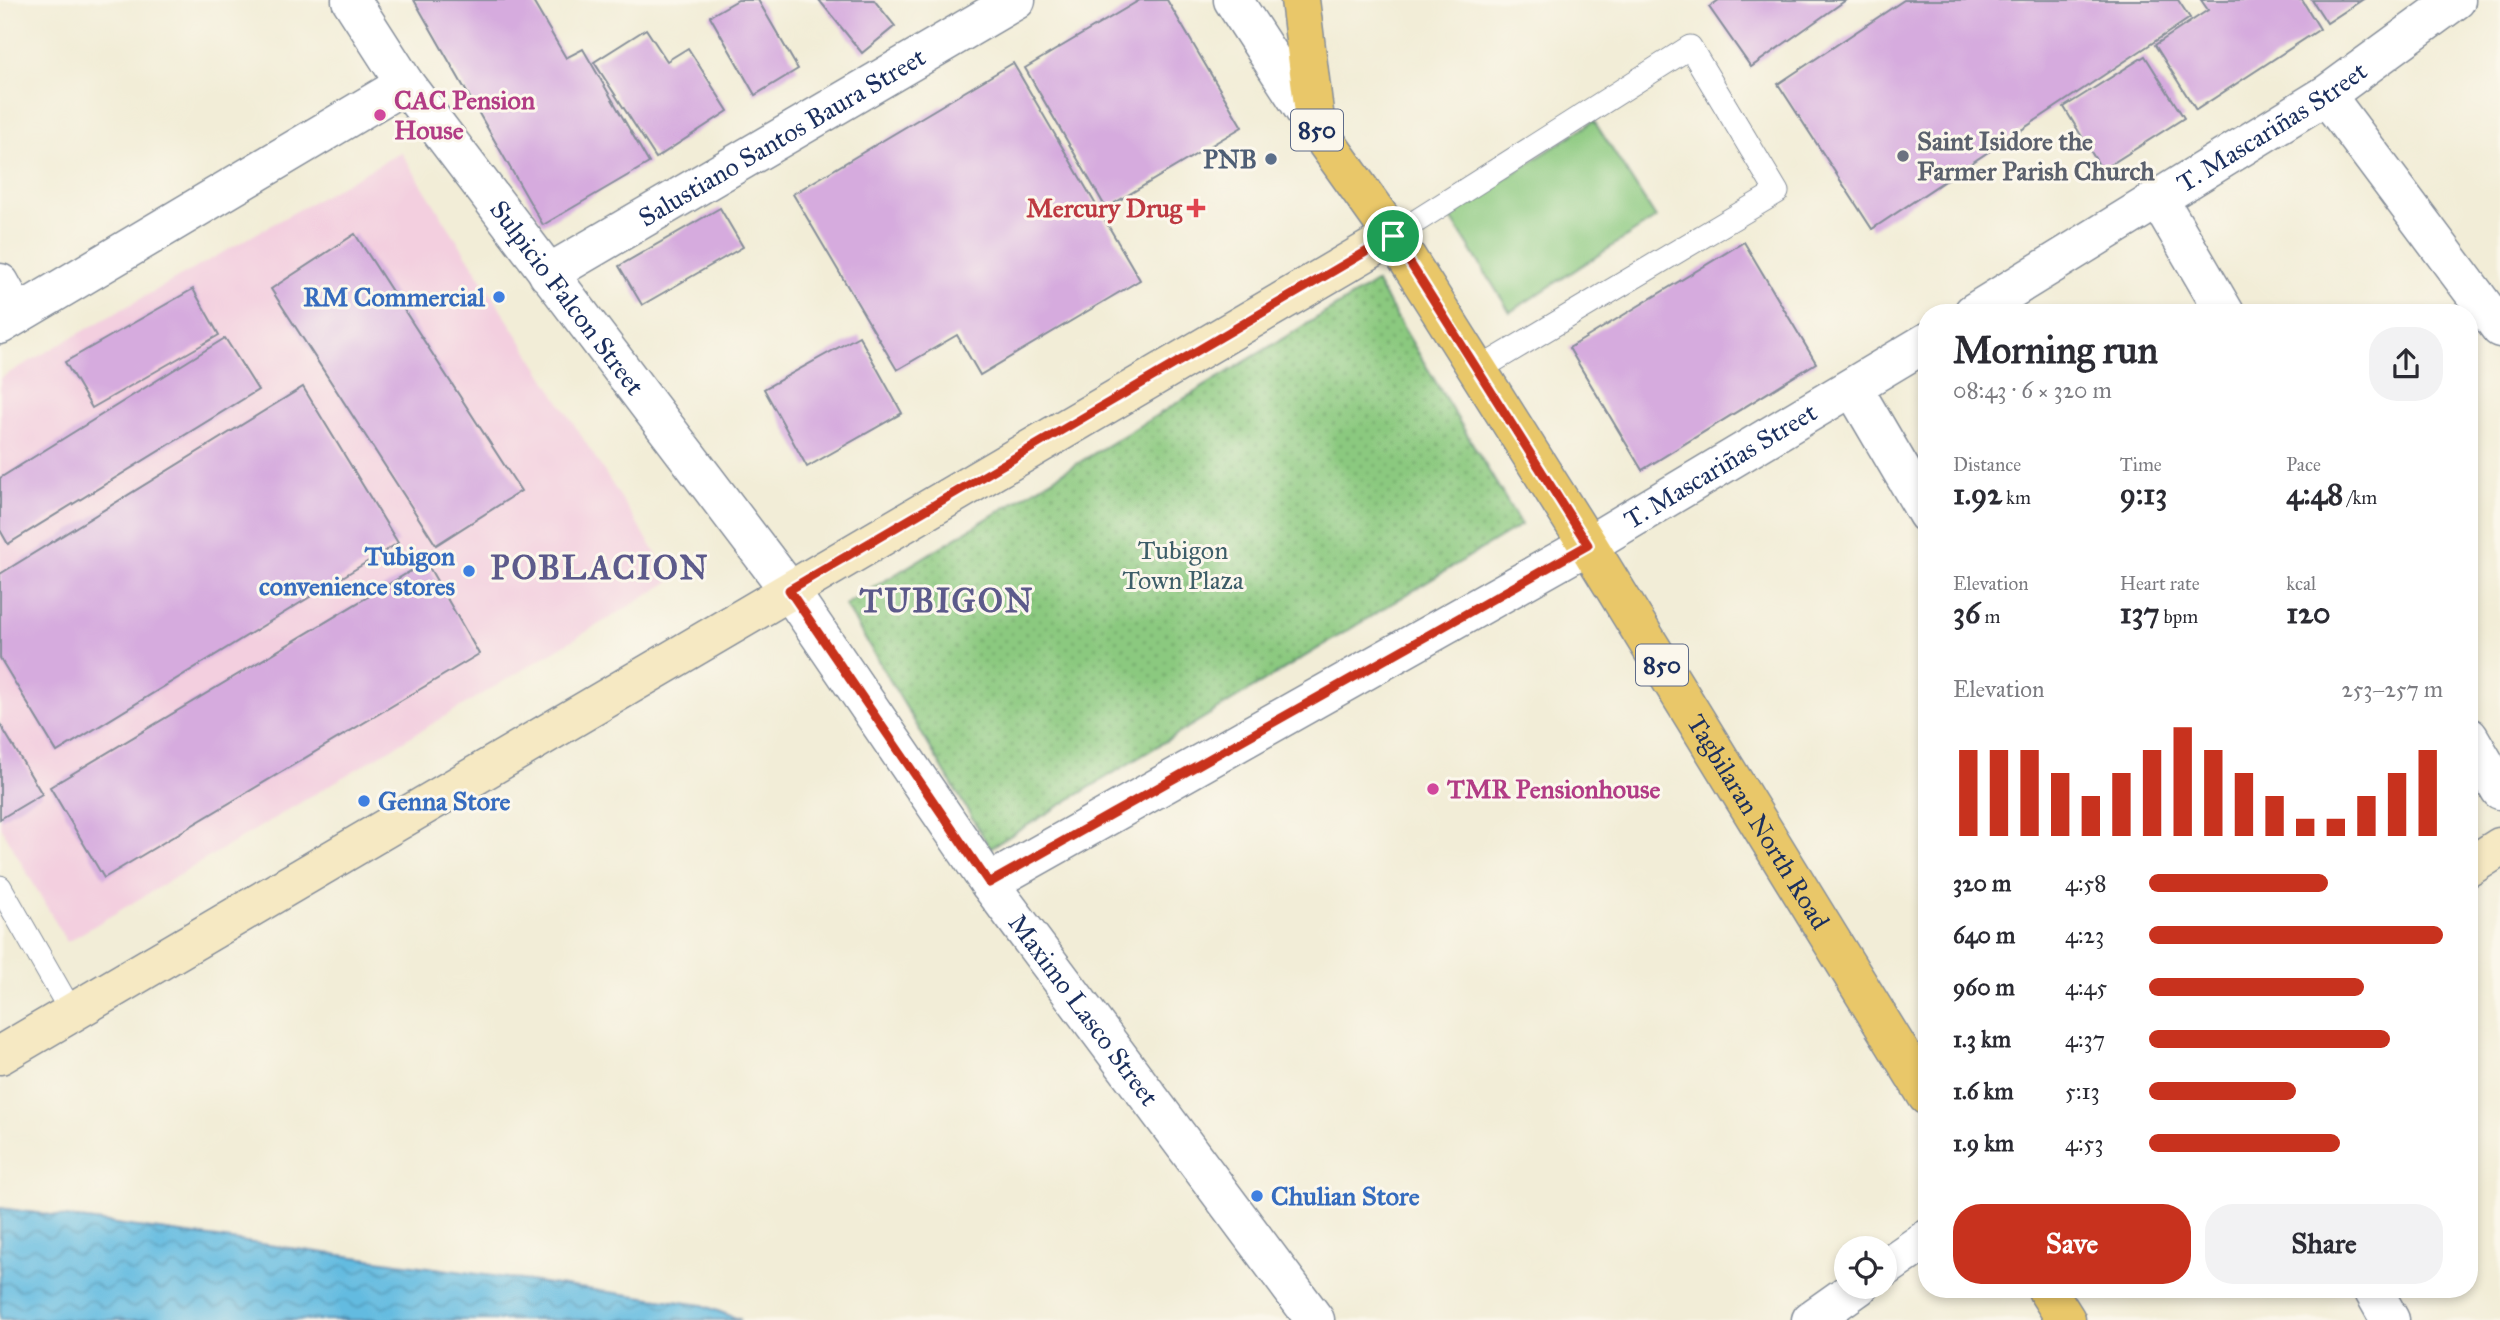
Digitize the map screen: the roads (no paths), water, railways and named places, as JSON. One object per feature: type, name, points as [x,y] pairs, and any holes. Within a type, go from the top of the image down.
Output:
[{"type":"main road","name":"Tagbilaran North Road","points":[[1300,0],[1316,128],[1393,236],[1478,370],[1918,1081]]},
{"type":"main road","points":[[0,1055],[1393,236]]},
{"type":"main road","points":[[2478,861],[2500,847]]},
{"type":"main road","points":[[2052,1298],[2066,1320]]},
{"type":"street","name":"Sulpicio Falcon Street","points":[[351,0],[405,84],[789,590]]},
{"type":"street","name":"Salustiano Santos Baura Street","points":[[548,274],[1016,0]]},
{"type":"street","points":[[1233,0],[1316,128]]},
{"type":"street","name":"T. Mascariñas Street","points":[[1987,304],[2326,95],[2456,0]]},
{"type":"street","points":[[6,307],[405,84]]},
{"type":"street","points":[[2326,95],[2500,328]]},
{"type":"street","points":[[2158,198],[2220,304]]},
{"type":"street","name":"T. Mascariñas Street","points":[[989,883],[1588,545],[1918,348]]},
{"type":"street","points":[[1853,388],[1918,499]]},
{"type":"street","name":"Maximo Lasco Street","points":[[789,590],[989,883],[1315,1320]]},
{"type":"street","points":[[2478,752],[2500,790]]},
{"type":"street","points":[[1897,1260],[1918,1245]]},
{"type":"street","points":[[2377,1298],[2389,1320]]},
{"type":"street","points":[[1811,1320],[1841,1299]]},
{"type":"lane","points":[[1393,236],[1690,47],[1777,192],[1478,370]]},
{"type":"lane","points":[[0,887],[72,1013]]},
{"type":"water","points":[[0,1208],[702,1305],[741,1320],[0,1320]]},
{"type":"place","name":"CAC Pension House","points":[[380,115]]},
{"type":"place","name":"Saint Isidore the Farmer Parish Church","points":[[1903,156]]},
{"type":"place","name":"PNB","points":[[1271,159]]},
{"type":"place","name":"Mercury Drug","points":[[1196,208]]},
{"type":"place","name":"RM Commercial","points":[[499,297]]},
{"type":"place","name":"Tubigon convenience stores","points":[[469,571]]},
{"type":"place","name":"TMR Pensionhouse","points":[[1433,789]]},
{"type":"place","name":"Genna Store","points":[[364,801]]},
{"type":"place","name":"Chulian Store","points":[[1257,1196]]},
{"type":"district","name":"POBLACION","points":[[600,567]]},
{"type":"district","name":"TUBIGON","points":[[947,600]]},
{"type":"park label","name":"Tubigon Town Plaza","points":[[1183,565]]}]
